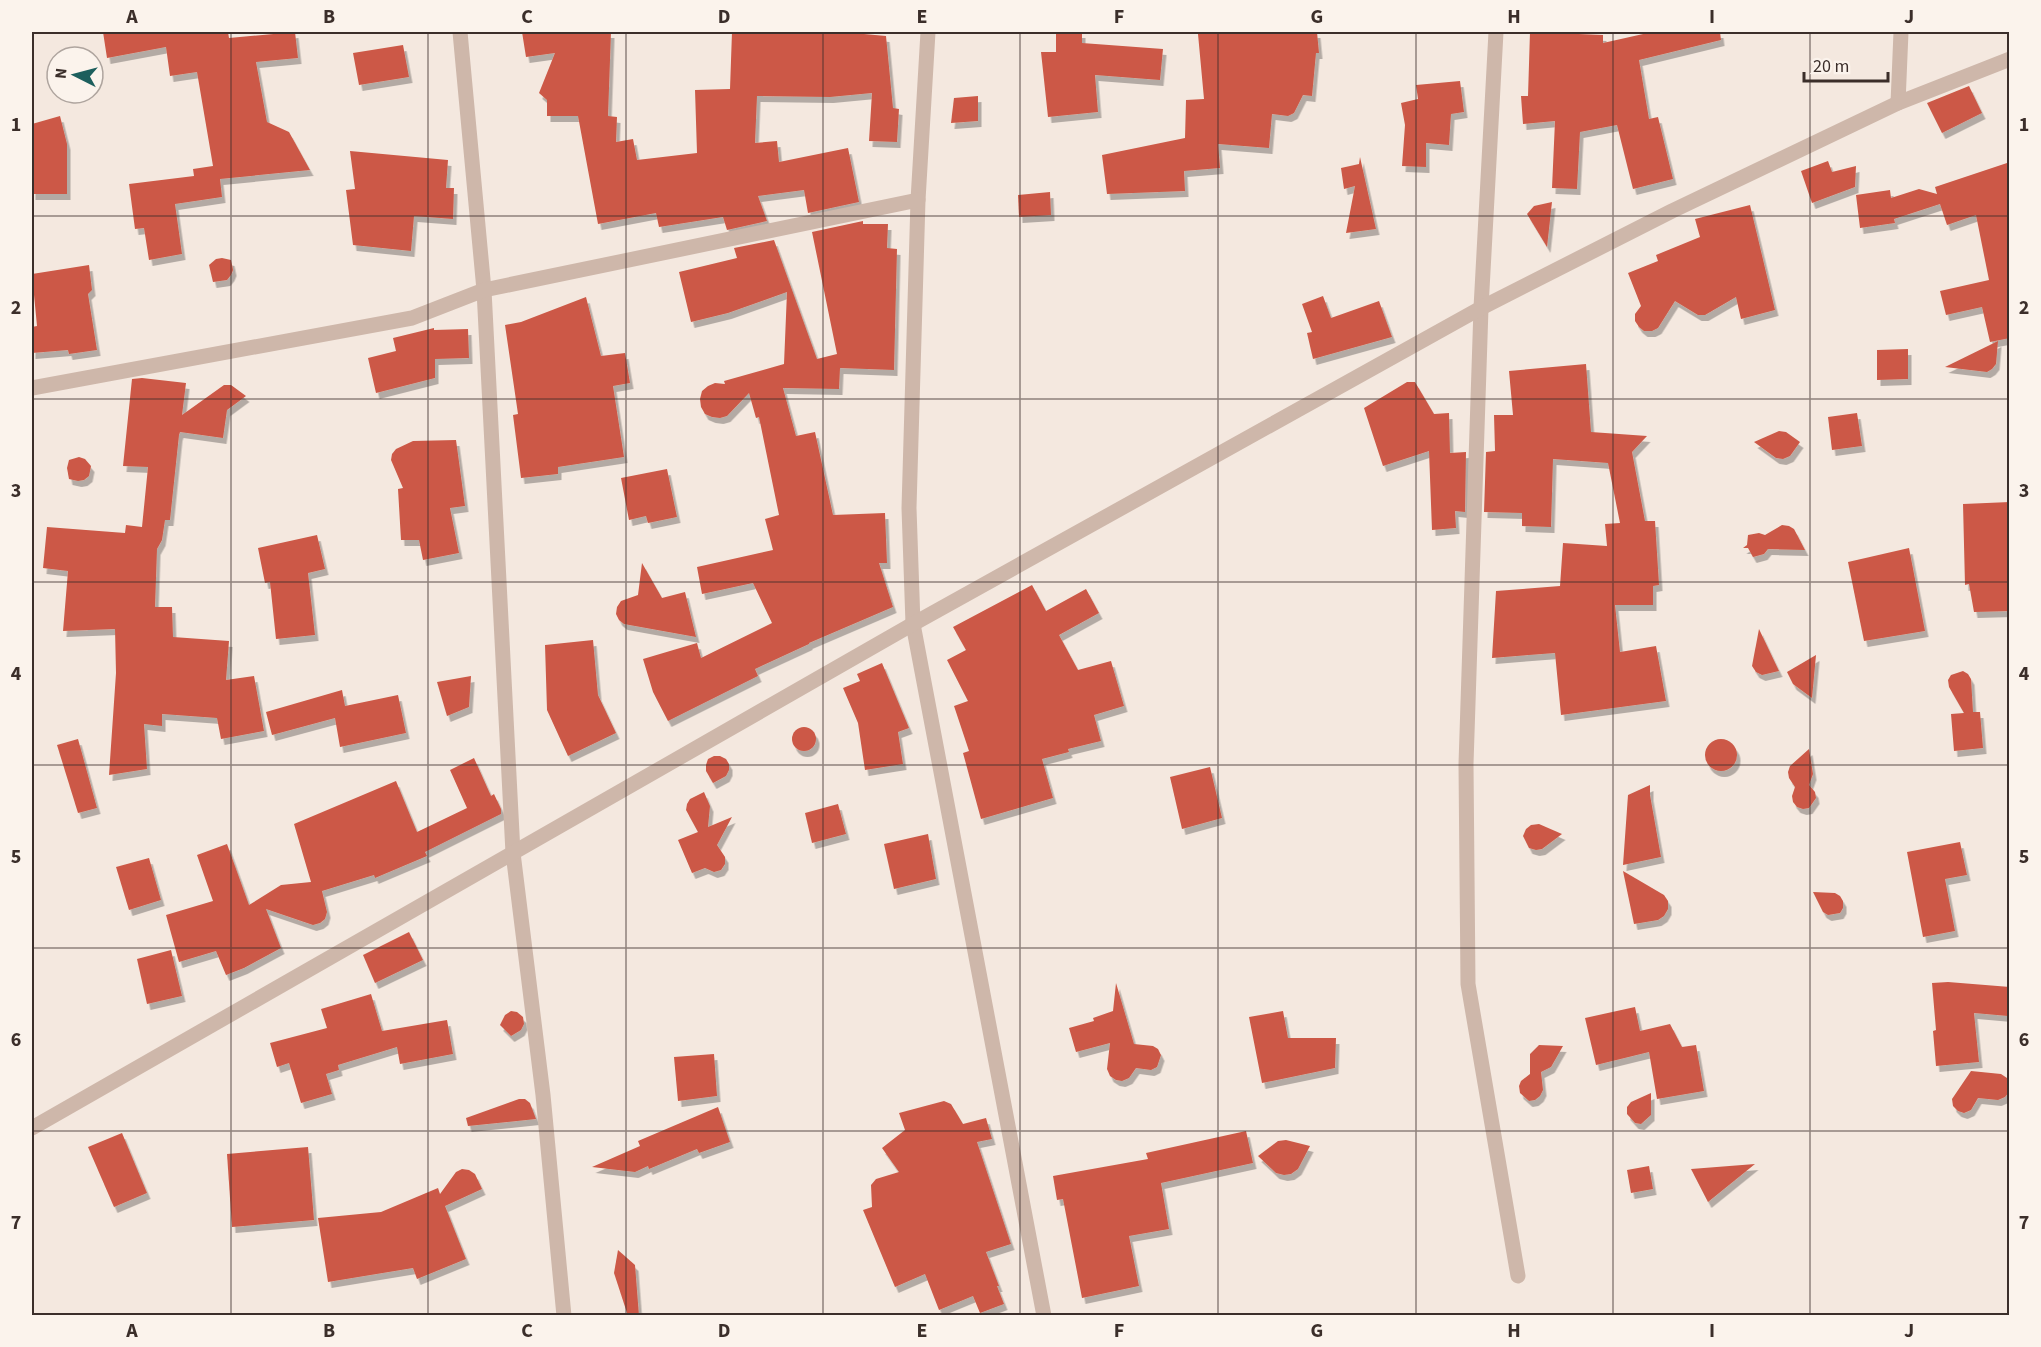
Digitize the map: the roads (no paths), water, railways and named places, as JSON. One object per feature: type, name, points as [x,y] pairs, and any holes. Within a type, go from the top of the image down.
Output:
[{"type":"street","points":[[460,32],[484,290],[513,853],[543,1095],[564,1316]]},
{"type":"street","points":[[928,32],[918,200],[909,508],[913,624],[1044,1316]]},
{"type":"street","points":[[1496,32],[1480,308],[1466,764],[1468,984],[1518,1276]]},
{"type":"street","points":[[1898,103],[1901,32]]},
{"type":"street","points":[[32,1128],[913,624],[1480,308],[1672,211],[1898,103],[2010,59]]},
{"type":"street","points":[[32,388],[412,318],[484,290],[918,200]]}]
